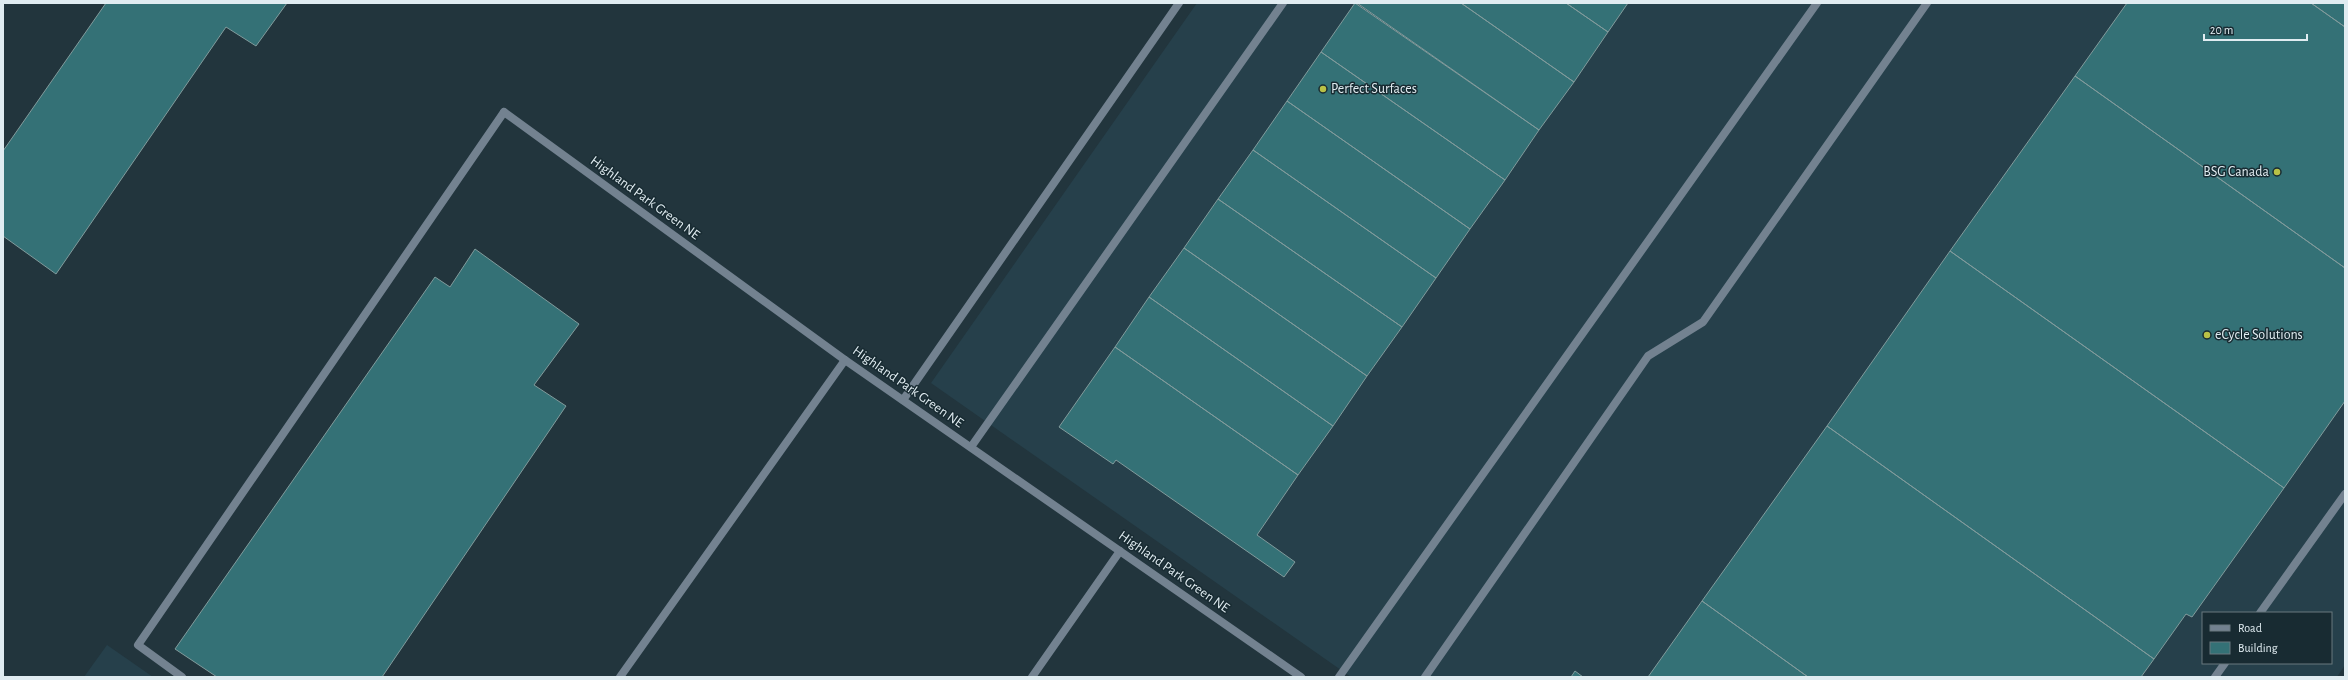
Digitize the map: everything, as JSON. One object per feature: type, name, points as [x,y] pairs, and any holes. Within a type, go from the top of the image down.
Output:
[{"type":"street","points":[[903,400],[1179,3]]},
{"type":"street","points":[[971,447],[1283,3]]},
{"type":"street","points":[[1339,677],[1817,3]]},
{"type":"street","points":[[1425,677],[1648,356],[1703,322],[1927,3]]},
{"type":"street","name":"Highland Park Green NE","points":[[182,677],[138,645],[504,112],[845,360],[1302,677]]},
{"type":"street","points":[[620,677],[845,360]]},
{"type":"street","points":[[2261,612],[2345,494]]},
{"type":"street","points":[[1032,677],[1120,550]]},
{"type":"street","points":[[2215,677],[2224,664]]},
{"type":"shaded area","points":[[1197,3],[2345,3],[2345,665],[2337,677],[1351,677],[931,383]]},
{"type":"shaded area","points":[[107,645],[153,677],[84,677]]},
{"type":"building","points":[[106,3],[287,3],[256,46],[226,27],[56,274],[3,236],[3,151]]},
{"type":"building","points":[[1355,3],[1539,130],[1505,180],[1321,52]]},
{"type":"building","points":[[1357,3],[1461,3],[1574,82],[1539,130]]},
{"type":"building","points":[[1461,3],[1566,3],[1608,32],[1574,82]]},
{"type":"building","points":[[1566,3],[1628,3],[1608,32]]},
{"type":"building","name":"BSG Canada","points":[[2127,3],[2311,3],[2345,27],[2345,268],[2075,76]]},
{"type":"building","points":[[2311,3],[2345,3],[2345,27]]},
{"type":"building","points":[[1321,52],[1505,180],[1470,229],[1287,101]]},
{"type":"building","name":"eCycle Solutions","points":[[2075,76],[2345,268],[2345,401],[2284,488],[1950,251]]},
{"type":"building","points":[[1287,101],[1470,229],[1436,278],[1253,150]]},
{"type":"building","points":[[1253,150],[1436,278],[1402,327],[1218,199]]},
{"type":"building","points":[[1218,199],[1402,327],[1367,376],[1184,248]]},
{"type":"building","points":[[1184,248],[1367,376],[1333,426],[1149,297]]},
{"type":"building","points":[[475,249],[579,324],[534,385],[566,406],[382,677],[217,677],[175,649],[435,277],[450,287]]},
{"type":"building","points":[[1950,251],[2284,488],[2192,617],[2186,614],[2154,659],[1827,426]]},
{"type":"building","points":[[1149,297],[1333,426],[1298,475],[1115,347]]},
{"type":"building","points":[[1115,347],[1298,475],[1257,535],[1295,562],[1284,577],[1116,460],[1113,464],[1059,427]]},
{"type":"building","points":[[1827,426],[2154,659],[2141,677],[1808,677],[1702,601]]},
{"type":"building","points":[[1702,601],[1808,677],[1648,677]]},
{"type":"building","points":[[1575,671],[1583,677],[1571,677]]},
{"type":"place","name":"Perfect Surfaces","points":[[1323,89]]},
{"type":"place","name":"BSG Canada","points":[[2277,172]]},
{"type":"place","name":"eCycle Solutions","points":[[2207,335]]}]
